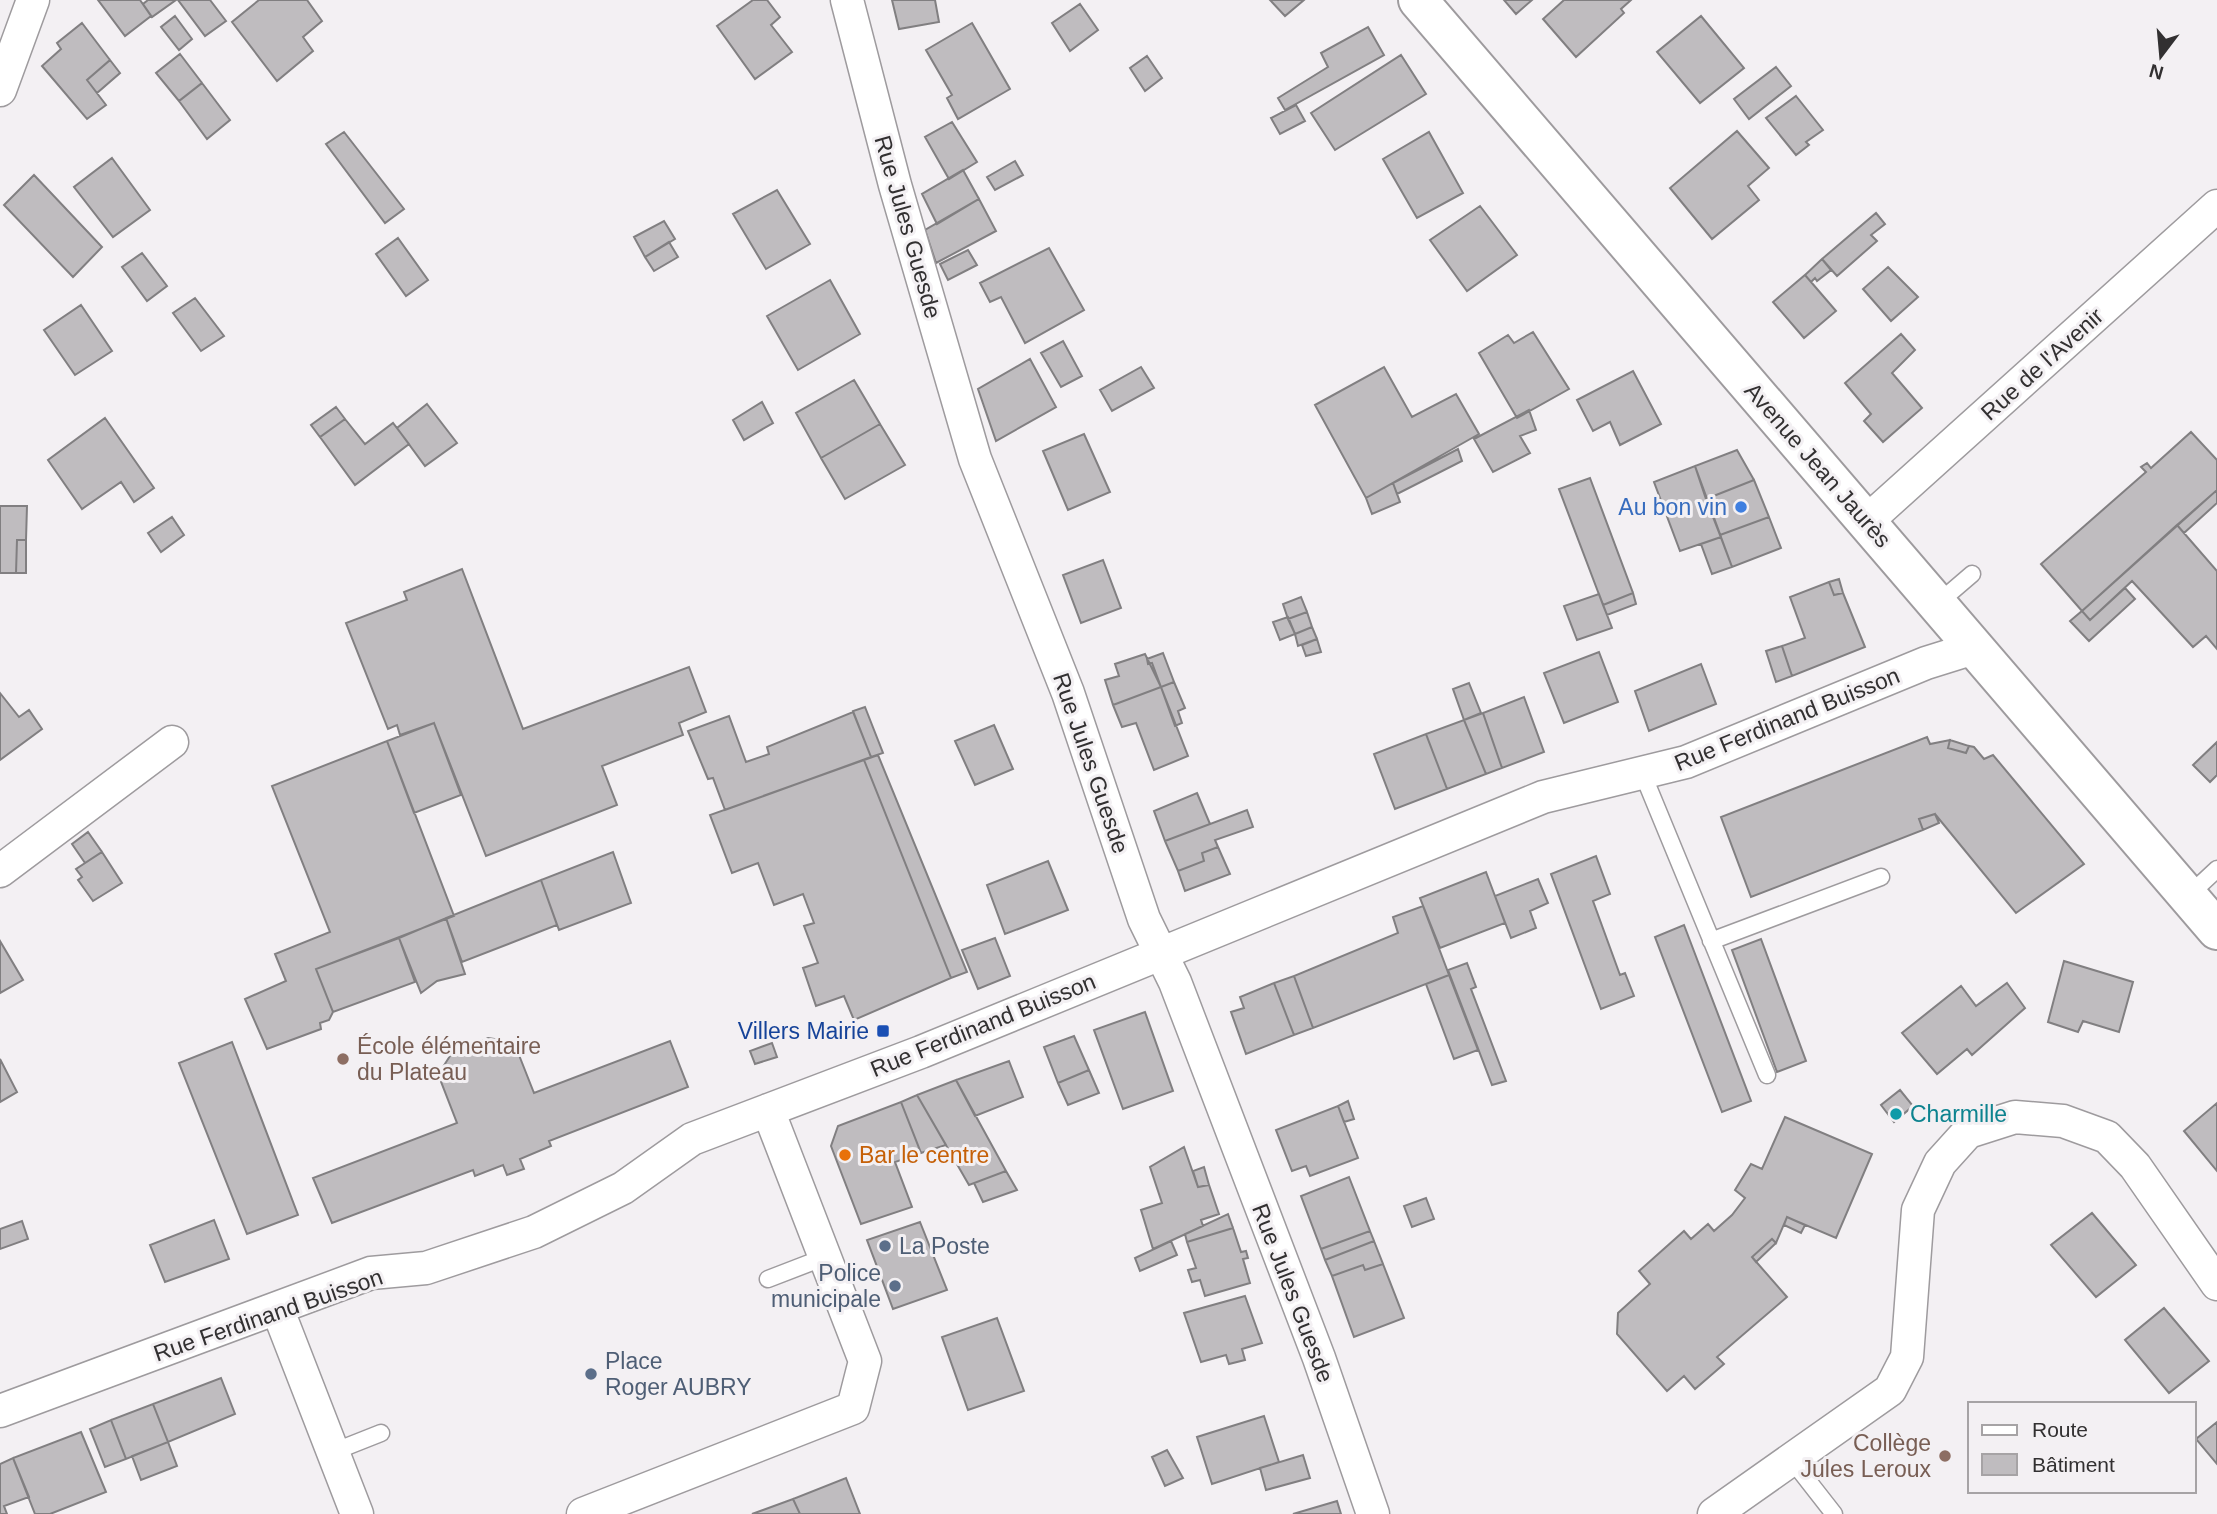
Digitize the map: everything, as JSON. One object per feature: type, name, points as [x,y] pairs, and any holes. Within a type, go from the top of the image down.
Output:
[{"type":"main road","name":"Avenue Jean Jaurès","points":[[1418,0],[2217,930]]},
{"type":"street","points":[[0,90],[33,0]]},
{"type":"street","name":"Rue Jules Guesde","points":[[847,0],[895,185],[975,459],[1068,693],[1144,919],[1163,955],[1319,1358],[1373,1514]]},
{"type":"street","name":"Rue de l'Avenir","points":[[1866,522],[2217,206]]},
{"type":"street","name":"Rue Ferdinand Buisson","points":[[0,1411],[371,1273],[426,1268],[534,1232],[623,1188],[692,1139],[921,1052],[1129,965],[1163,955],[1543,797],[1686,762],[1926,663],[1975,648]]},
{"type":"street","points":[[0,871],[172,742]]},
{"type":"street","points":[[583,1514],[645,1503],[853,1408],[865,1361],[768,1110]]},
{"type":"street","points":[[1714,1514],[1890,1390],[1907,1357],[1918,1210],[1940,1163],[1968,1132],[2015,1117],[2063,1121],[2107,1138],[2135,1166],[2217,1284]]},
{"type":"street","points":[[277,1308],[357,1514]]},
{"type":"lane","points":[[1937,604],[1972,574]]},
{"type":"lane","points":[[1642,772],[1766,1075]]},
{"type":"lane","points":[[2188,896],[2217,869]]},
{"type":"lane","points":[[1711,941],[1881,877]]},
{"type":"lane","points":[[768,1279],[825,1257]]},
{"type":"lane","points":[[333,1451],[381,1433]]},
{"type":"lane","points":[[1791,1460],[1833,1514]]},
{"type":"building","points":[[98,0],[140,0],[151,16],[125,36]]},
{"type":"building","points":[[148,0],[176,0],[152,17],[143,4]]},
{"type":"building","points":[[178,0],[210,0],[226,21],[205,36]]},
{"type":"building","points":[[259,0],[307,0],[322,21],[303,37],[313,51],[277,81],[232,22]]},
{"type":"building","points":[[753,0],[767,0],[780,17],[771,25],[792,52],[755,79],[717,26]]},
{"type":"building","points":[[892,0],[935,0],[939,22],[899,29]]},
{"type":"building","points":[[1270,0],[1304,0],[1285,16]]},
{"type":"building","points":[[1504,0],[1532,0],[1516,14]]},
{"type":"building","points":[[1564,0],[1631,0],[1621,9],[1624,13],[1576,57],[1543,19]]},
{"type":"building","points":[[1080,4],[1098,30],[1070,51],[1052,23]]},
{"type":"building","points":[[175,16],[192,39],[179,50],[161,27]]},
{"type":"building","points":[[1701,16],[1744,68],[1700,103],[1657,52]]},
{"type":"building","points":[[82,23],[110,60],[87,80],[106,105],[87,119],[42,66],[61,49],[57,43]]},
{"type":"building","points":[[972,23],[1010,89],[958,119],[947,98],[952,95],[926,50]]},
{"type":"building","points":[[1368,27],[1384,55],[1285,110],[1278,98],[1328,67],[1321,53]]},
{"type":"building","points":[[180,54],[202,83],[179,101],[156,73]]},
{"type":"building","points":[[1401,55],[1426,94],[1335,150],[1311,113]]},
{"type":"building","points":[[1147,56],[1162,78],[1145,91],[1130,68]]},
{"type":"building","points":[[110,60],[120,73],[97,93],[87,80]]},
{"type":"building","points":[[1776,67],[1791,86],[1749,119],[1734,99]]},
{"type":"building","points":[[202,83],[230,120],[207,139],[179,101]]},
{"type":"building","points":[[1796,96],[1823,130],[1806,142],[1809,145],[1796,155],[1766,118]]},
{"type":"building","points":[[1296,105],[1305,121],[1280,134],[1271,118]]},
{"type":"building","points":[[952,122],[977,162],[949,179],[925,137]]},
{"type":"building","points":[[1737,131],[1769,168],[1748,186],[1759,200],[1712,239],[1670,188]]},
{"type":"building","points":[[344,132],[404,209],[385,223],[326,144]]},
{"type":"building","points":[[1429,132],[1463,193],[1417,218],[1383,159]]},
{"type":"building","points":[[112,158],[150,210],[113,237],[74,187]]},
{"type":"building","points":[[1015,161],[1023,175],[995,190],[987,177]]},
{"type":"building","points":[[963,170],[979,199],[937,224],[922,194]]},
{"type":"building","points":[[34,175],[102,247],[73,277],[4,205]]},
{"type":"building","points":[[777,190],[810,244],[766,269],[733,214]]},
{"type":"building","points":[[979,199],[996,231],[936,263],[925,230]]},
{"type":"building","points":[[1480,206],[1517,255],[1467,291],[1430,240]]},
{"type":"building","points":[[1876,213],[1885,224],[1871,235],[1877,241],[1837,276],[1822,259]]},
{"type":"building","points":[[664,221],[675,239],[645,257],[634,237]]},
{"type":"building","points":[[398,238],[428,280],[406,296],[376,254]]},
{"type":"building","points":[[669,242],[678,257],[654,271],[645,257]]},
{"type":"building","points":[[1049,248],[1084,310],[1025,343],[1001,297],[990,302],[980,283]]},
{"type":"building","points":[[968,250],[977,265],[948,280],[940,264]]},
{"type":"building","points":[[142,253],[167,286],[147,301],[122,267]]},
{"type":"building","points":[[1822,259],[1831,270],[1817,281],[1815,278],[1811,282],[1805,275]]},
{"type":"building","points":[[1888,267],[1918,297],[1891,321],[1863,289]]},
{"type":"building","points":[[1805,275],[1836,311],[1804,338],[1773,302]]},
{"type":"building","points":[[830,280],[860,334],[798,370],[767,316]]},
{"type":"building","points":[[195,298],[224,336],[201,351],[173,313]]},
{"type":"building","points":[[81,305],[112,351],[75,375],[44,330]]},
{"type":"building","points":[[1533,332],[1569,389],[1517,418],[1479,353],[1508,335],[1514,343]]},
{"type":"building","points":[[1901,334],[1915,350],[1892,373],[1922,408],[1883,442],[1864,421],[1871,414],[1845,383]]},
{"type":"building","points":[[1063,341],[1082,376],[1061,387],[1041,353]]},
{"type":"building","points":[[1030,359],[1056,407],[996,441],[978,389]]},
{"type":"building","points":[[1141,367],[1154,388],[1112,411],[1100,390]]},
{"type":"building","points":[[1384,367],[1412,417],[1456,394],[1479,434],[1366,498],[1315,405]]},
{"type":"building","points":[[1633,371],[1661,424],[1620,445],[1610,422],[1593,431],[1577,400]]},
{"type":"building","points":[[854,380],[880,424],[821,458],[796,413]]},
{"type":"building","points":[[762,402],[773,423],[744,440],[733,420]]},
{"type":"building","points":[[427,404],[457,443],[425,466],[397,428]]},
{"type":"building","points":[[336,407],[345,419],[320,437],[311,425]]},
{"type":"building","points":[[1529,410],[1536,430],[1520,436],[1530,453],[1493,472],[1474,439]]},
{"type":"building","points":[[105,418],[154,488],[134,502],[121,482],[82,509],[48,460]]},
{"type":"building","points":[[345,419],[365,444],[393,423],[409,444],[355,485],[320,437]]},
{"type":"building","points":[[880,424],[905,465],[845,499],[821,458]]},
{"type":"building","points":[[2191,432],[2217,460],[2217,490],[2082,611],[2041,564],[2146,472],[2141,467],[2147,463],[2151,468]]},
{"type":"building","points":[[1084,434],[1110,492],[1068,510],[1043,451]]},
{"type":"building","points":[[1458,449],[1462,461],[1397,494],[1393,483]]},
{"type":"building","points":[[1737,450],[1754,480],[1706,499],[1695,466]]},
{"type":"building","points":[[1695,466],[1721,537],[1680,551],[1654,482]]},
{"type":"building","points":[[1590,478],[1633,593],[1603,605],[1559,489]]},
{"type":"building","points":[[1754,480],[1769,517],[1720,535],[1706,499]]},
{"type":"building","points":[[1393,483],[1400,502],[1372,514],[1366,498]]},
{"type":"building","points":[[2217,490],[2217,503],[2184,533],[2177,525]]},
{"type":"building","points":[[0,506],[27,506],[26,540],[17,540],[16,573],[0,573]]},
{"type":"building","points":[[172,517],[184,535],[161,552],[148,533]]},
{"type":"building","points":[[1769,517],[1781,548],[1732,567],[1720,535]]},
{"type":"building","points":[[2177,525],[2217,571],[2217,649],[2206,636],[2193,647],[2132,581],[2090,620],[2082,611]]},
{"type":"building","points":[[1721,537],[1732,567],[1712,574],[1701,544]]},
{"type":"building","points":[[17,540],[26,540],[26,573],[16,573]]},
{"type":"building","points":[[1103,560],[1121,608],[1081,623],[1063,575]]},
{"type":"building","points":[[462,569],[523,729],[689,667],[706,712],[679,723],[683,735],[602,766],[617,805],[486,856],[434,723],[400,735],[397,725],[388,729],[346,623],[407,600],[404,592]]},
{"type":"building","points":[[1839,579],[1843,593],[1834,595],[1829,582]]},
{"type":"building","points":[[1829,582],[1834,595],[1843,593],[1865,647],[1792,676],[1782,646],[1805,638],[1790,597]]},
{"type":"building","points":[[2125,588],[2135,599],[2089,641],[2070,621],[2082,611],[2090,620]]},
{"type":"building","points":[[1633,593],[1636,604],[1607,615],[1603,605]]},
{"type":"building","points":[[1599,594],[1612,628],[1577,640],[1564,606]]},
{"type":"building","points":[[1301,597],[1307,612],[1288,619],[1283,604]]},
{"type":"building","points":[[1307,612],[1312,627],[1295,634],[1288,619]]},
{"type":"building","points":[[1288,617],[1295,634],[1280,640],[1273,622]]},
{"type":"building","points":[[1312,627],[1317,639],[1298,646],[1295,634]]},
{"type":"building","points":[[1317,639],[1321,652],[1306,656],[1302,645]]},
{"type":"building","points":[[1782,646],[1792,676],[1776,682],[1766,651]]},
{"type":"building","points":[[1599,652],[1618,702],[1564,723],[1544,673]]},
{"type":"building","points":[[1163,653],[1174,682],[1161,687],[1152,663],[1148,664],[1147,659]]},
{"type":"building","points":[[1145,654],[1161,687],[1113,705],[1105,680],[1119,676],[1115,664]]},
{"type":"building","points":[[1701,664],[1716,704],[1649,731],[1635,691]]},
{"type":"building","points":[[1174,682],[1185,708],[1178,711],[1182,723],[1175,726],[1161,687]]},
{"type":"building","points":[[1469,683],[1481,713],[1464,720],[1453,689]]},
{"type":"building","points":[[1161,687],[1188,756],[1154,770],[1136,723],[1122,727],[1113,705]]},
{"type":"building","points":[[0,693],[19,717],[29,710],[42,729],[0,760]]},
{"type":"building","points":[[1524,697],[1544,752],[1502,768],[1483,713]]},
{"type":"building","points":[[865,707],[883,753],[871,757],[853,711]]},
{"type":"building","points":[[853,712],[871,757],[725,810],[713,778],[708,779],[688,731],[729,716],[746,762],[769,754],[767,747]]},
{"type":"building","points":[[1483,713],[1502,768],[1486,774],[1464,720]]},
{"type":"building","points":[[1464,720],[1486,774],[1447,789],[1426,734]]},
{"type":"building","points":[[434,723],[461,795],[414,813],[387,741]]},
{"type":"building","points":[[994,725],[1013,769],[975,785],[955,741]]},
{"type":"building","points":[[1426,734],[1447,789],[1395,809],[1374,754]]},
{"type":"building","points":[[1927,737],[1930,744],[1950,740],[1948,748],[1966,753],[1969,746],[1974,747],[1984,759],[1993,755],[2084,864],[2016,913],[1935,814],[1919,819],[1923,830],[1751,897],[1721,817]]},
{"type":"building","points":[[1950,740],[1969,746],[1966,753],[1948,748]]},
{"type":"building","points":[[387,741],[454,916],[316,969],[333,1012],[329,1020],[320,1023],[321,1029],[267,1049],[245,999],[286,981],[275,954],[330,932],[272,786]]},
{"type":"building","points":[[2217,742],[2217,775],[2210,782],[2193,765]]},
{"type":"building","points":[[878,755],[967,972],[951,978],[864,760]]},
{"type":"building","points":[[864,760],[951,978],[854,1020],[844,996],[816,1006],[803,968],[818,963],[804,926],[814,923],[803,894],[774,905],[758,863],[732,873],[710,815]]},
{"type":"building","points":[[1197,793],[1210,824],[1165,841],[1154,811]]},
{"type":"building","points":[[1247,810],[1253,827],[1215,840],[1218,847],[1202,853],[1204,861],[1178,871],[1165,841]]},
{"type":"building","points":[[1935,814],[1939,823],[1923,830],[1919,819]]},
{"type":"building","points":[[88,832],[102,852],[85,863],[72,844]]},
{"type":"building","points":[[1218,847],[1230,874],[1185,891],[1178,871],[1204,861],[1202,853]]},
{"type":"building","points":[[102,852],[122,883],[93,901],[78,880],[82,877],[76,869]]},
{"type":"building","points":[[613,852],[631,903],[559,930],[541,880]]},
{"type":"building","points":[[1596,856],[1610,894],[1593,901],[1620,975],[1625,973],[1634,996],[1601,1009],[1551,874]]},
{"type":"building","points":[[1048,861],[1068,910],[1005,934],[987,885]]},
{"type":"building","points":[[1486,872],[1505,923],[1440,948],[1420,898]]},
{"type":"building","points":[[1538,879],[1548,903],[1530,911],[1536,928],[1511,938],[1495,896]]},
{"type":"building","points":[[541,880],[557,925],[462,962],[446,918]]},
{"type":"building","points":[[1423,906],[1449,975],[1313,1028],[1294,976],[1398,933],[1393,917]]},
{"type":"building","points":[[446,918],[465,974],[437,981],[421,993],[399,938]]},
{"type":"building","points":[[1684,925],[1751,1101],[1722,1112],[1655,937]]},
{"type":"building","points":[[399,938],[415,982],[333,1012],[316,969]]},
{"type":"building","points":[[995,938],[1010,976],[978,989],[962,950]]},
{"type":"building","points":[[1761,939],[1806,1061],[1777,1072],[1732,950]]},
{"type":"building","points":[[0,941],[23,980],[0,993]]},
{"type":"building","points":[[2064,961],[2133,982],[2119,1032],[2083,1021],[2078,1032],[2048,1022]]},
{"type":"building","points":[[1467,963],[1476,987],[1471,989],[1506,1081],[1492,1085],[1448,970]]},
{"type":"building","points":[[1449,975],[1478,1050],[1454,1059],[1426,984]]},
{"type":"building","points":[[1294,976],[1313,1028],[1294,1035],[1274,983]]},
{"type":"building","points":[[1274,983],[1294,1035],[1246,1054],[1231,1012],[1244,1008],[1240,997]]},
{"type":"building","points":[[2007,983],[2025,1008],[1972,1055],[1967,1049],[1937,1074],[1902,1033],[1961,986],[1976,1006]]},
{"type":"building","points":[[1145,1012],[1173,1091],[1123,1109],[1094,1030]]},
{"type":"building","points":[[1074,1036],[1089,1070],[1058,1083],[1044,1047]]},
{"type":"building","points":[[488,1038],[507,1041],[517,1050],[534,1093],[670,1041],[688,1087],[549,1141],[551,1146],[520,1159],[524,1169],[507,1175],[503,1165],[475,1176],[473,1170],[332,1223],[313,1178],[457,1123],[440,1079],[441,1070],[450,1056]]},
{"type":"building","points":[[232,1042],[298,1215],[247,1234],[179,1063]]},
{"type":"building","points":[[772,1043],[777,1057],[755,1064],[750,1051]]},
{"type":"building","points":[[0,1059],[17,1092],[0,1102]]},
{"type":"building","points":[[1009,1061],[1023,1097],[975,1116],[956,1080]]},
{"type":"building","points":[[1089,1070],[1099,1093],[1068,1105],[1058,1083]]},
{"type":"building","points":[[956,1080],[1006,1171],[969,1185],[917,1095]]},
{"type":"building","name":"Charmille","points":[[1900,1090],[1913,1106],[1894,1122],[1881,1105]]},
{"type":"building","points":[[917,1095],[946,1145],[921,1153],[901,1102]]},
{"type":"building","points":[[1348,1101],[1354,1119],[1344,1122],[1338,1106]]},
{"type":"building","points":[[901,1102],[921,1153],[895,1162],[912,1207],[861,1224],[831,1146],[838,1126]]},
{"type":"building","points":[[2217,1103],[2217,1171],[2184,1131]]},
{"type":"building","points":[[1338,1106],[1358,1158],[1310,1176],[1306,1166],[1292,1171],[1276,1130]]},
{"type":"building","points":[[1785,1117],[1872,1154],[1836,1238],[1787,1217],[1776,1243],[1772,1239],[1752,1257],[1787,1297],[1717,1357],[1724,1364],[1695,1389],[1684,1376],[1667,1391],[1617,1334],[1618,1313],[1650,1284],[1639,1271],[1684,1231],[1691,1239],[1708,1224],[1714,1231],[1732,1215],[1745,1198],[1735,1190],[1751,1164],[1762,1169]]},
{"type":"building","points":[[1184,1147],[1198,1187],[1209,1185],[1219,1214],[1201,1220],[1203,1226],[1153,1249],[1141,1210],[1162,1203],[1150,1167]]},
{"type":"building","points":[[1204,1167],[1209,1185],[1198,1187],[1193,1171]]},
{"type":"building","points":[[1006,1171],[1017,1190],[983,1202],[974,1183]]},
{"type":"building","points":[[1349,1177],[1370,1231],[1321,1249],[1301,1196]]},
{"type":"building","points":[[1426,1198],[1434,1219],[1412,1227],[1404,1206]]},
{"type":"building","points":[[2092,1213],[2136,1265],[2096,1297],[2051,1245]]},
{"type":"building","points":[[1228,1214],[1233,1228],[1187,1242],[1185,1234]]},
{"type":"building","points":[[1787,1217],[1805,1225],[1801,1233],[1784,1225]]},
{"type":"building","points":[[214,1220],[229,1259],[165,1282],[150,1245]]},
{"type":"building","points":[[22,1221],[28,1239],[0,1249],[0,1229]]},
{"type":"building","points":[[920,1222],[947,1290],[893,1309],[867,1240]]},
{"type":"building","points":[[1233,1228],[1241,1252],[1246,1251],[1248,1258],[1243,1259],[1250,1283],[1205,1296],[1200,1280],[1192,1282],[1188,1270],[1196,1268],[1187,1242]]},
{"type":"building","points":[[1370,1231],[1374,1241],[1325,1260],[1321,1249]]},
{"type":"building","points":[[1772,1239],[1776,1243],[1756,1262],[1752,1257]]},
{"type":"building","points":[[1171,1241],[1177,1255],[1140,1271],[1135,1258]]},
{"type":"building","points":[[1374,1241],[1383,1264],[1365,1270],[1363,1265],[1332,1276],[1325,1260]]},
{"type":"building","points":[[1383,1264],[1404,1318],[1354,1337],[1332,1276],[1363,1265],[1365,1270]]},
{"type":"building","points":[[1245,1296],[1262,1343],[1242,1349],[1245,1360],[1229,1364],[1226,1355],[1201,1362],[1184,1313]]},
{"type":"building","points":[[2164,1308],[2209,1361],[2169,1393],[2125,1340]]},
{"type":"building","points":[[997,1318],[1024,1391],[968,1410],[942,1337]]},
{"type":"building","points":[[221,1378],[235,1414],[168,1442],[153,1404]]},
{"type":"building","points":[[153,1404],[168,1442],[126,1459],[111,1420]]},
{"type":"building","points":[[1264,1416],[1279,1462],[1212,1484],[1197,1437]]},
{"type":"building","points":[[111,1420],[126,1459],[105,1467],[90,1429]]},
{"type":"building","points":[[2217,1422],[2217,1464],[2196,1439]]},
{"type":"building","points":[[81,1432],[106,1492],[50,1514],[35,1514],[13,1458]]},
{"type":"building","points":[[168,1442],[177,1466],[141,1480],[132,1456]]},
{"type":"building","points":[[1167,1450],[1183,1478],[1165,1486],[1152,1457]]},
{"type":"building","points":[[1303,1455],[1310,1478],[1266,1490],[1260,1468]]},
{"type":"building","points":[[13,1458],[29,1497],[4,1506],[7,1514],[0,1514],[0,1464]]},
{"type":"building","points":[[846,1478],[860,1514],[800,1514],[793,1499]]},
{"type":"building","points":[[793,1499],[800,1514],[752,1514]]},
{"type":"building","points":[[1337,1501],[1341,1514],[1293,1514]]},
{"type":"place","name":"Au bon vin","points":[[1741,507]]},
{"type":"place","name":"Villers Mairie","points":[[883,1031]]},
{"type":"place","name":"École élémentaire du Plateau","points":[[343,1059]]},
{"type":"place","name":"Charmille","points":[[1896,1114]]},
{"type":"place","name":"Bar le centre","points":[[845,1155]]},
{"type":"place","name":"La Poste","points":[[885,1246]]},
{"type":"place","name":"Police municipale","points":[[895,1286]]},
{"type":"place","name":"Place Roger AUBRY","points":[[591,1374]]},
{"type":"place","name":"Collège Jules Leroux","points":[[1945,1456]]}]
